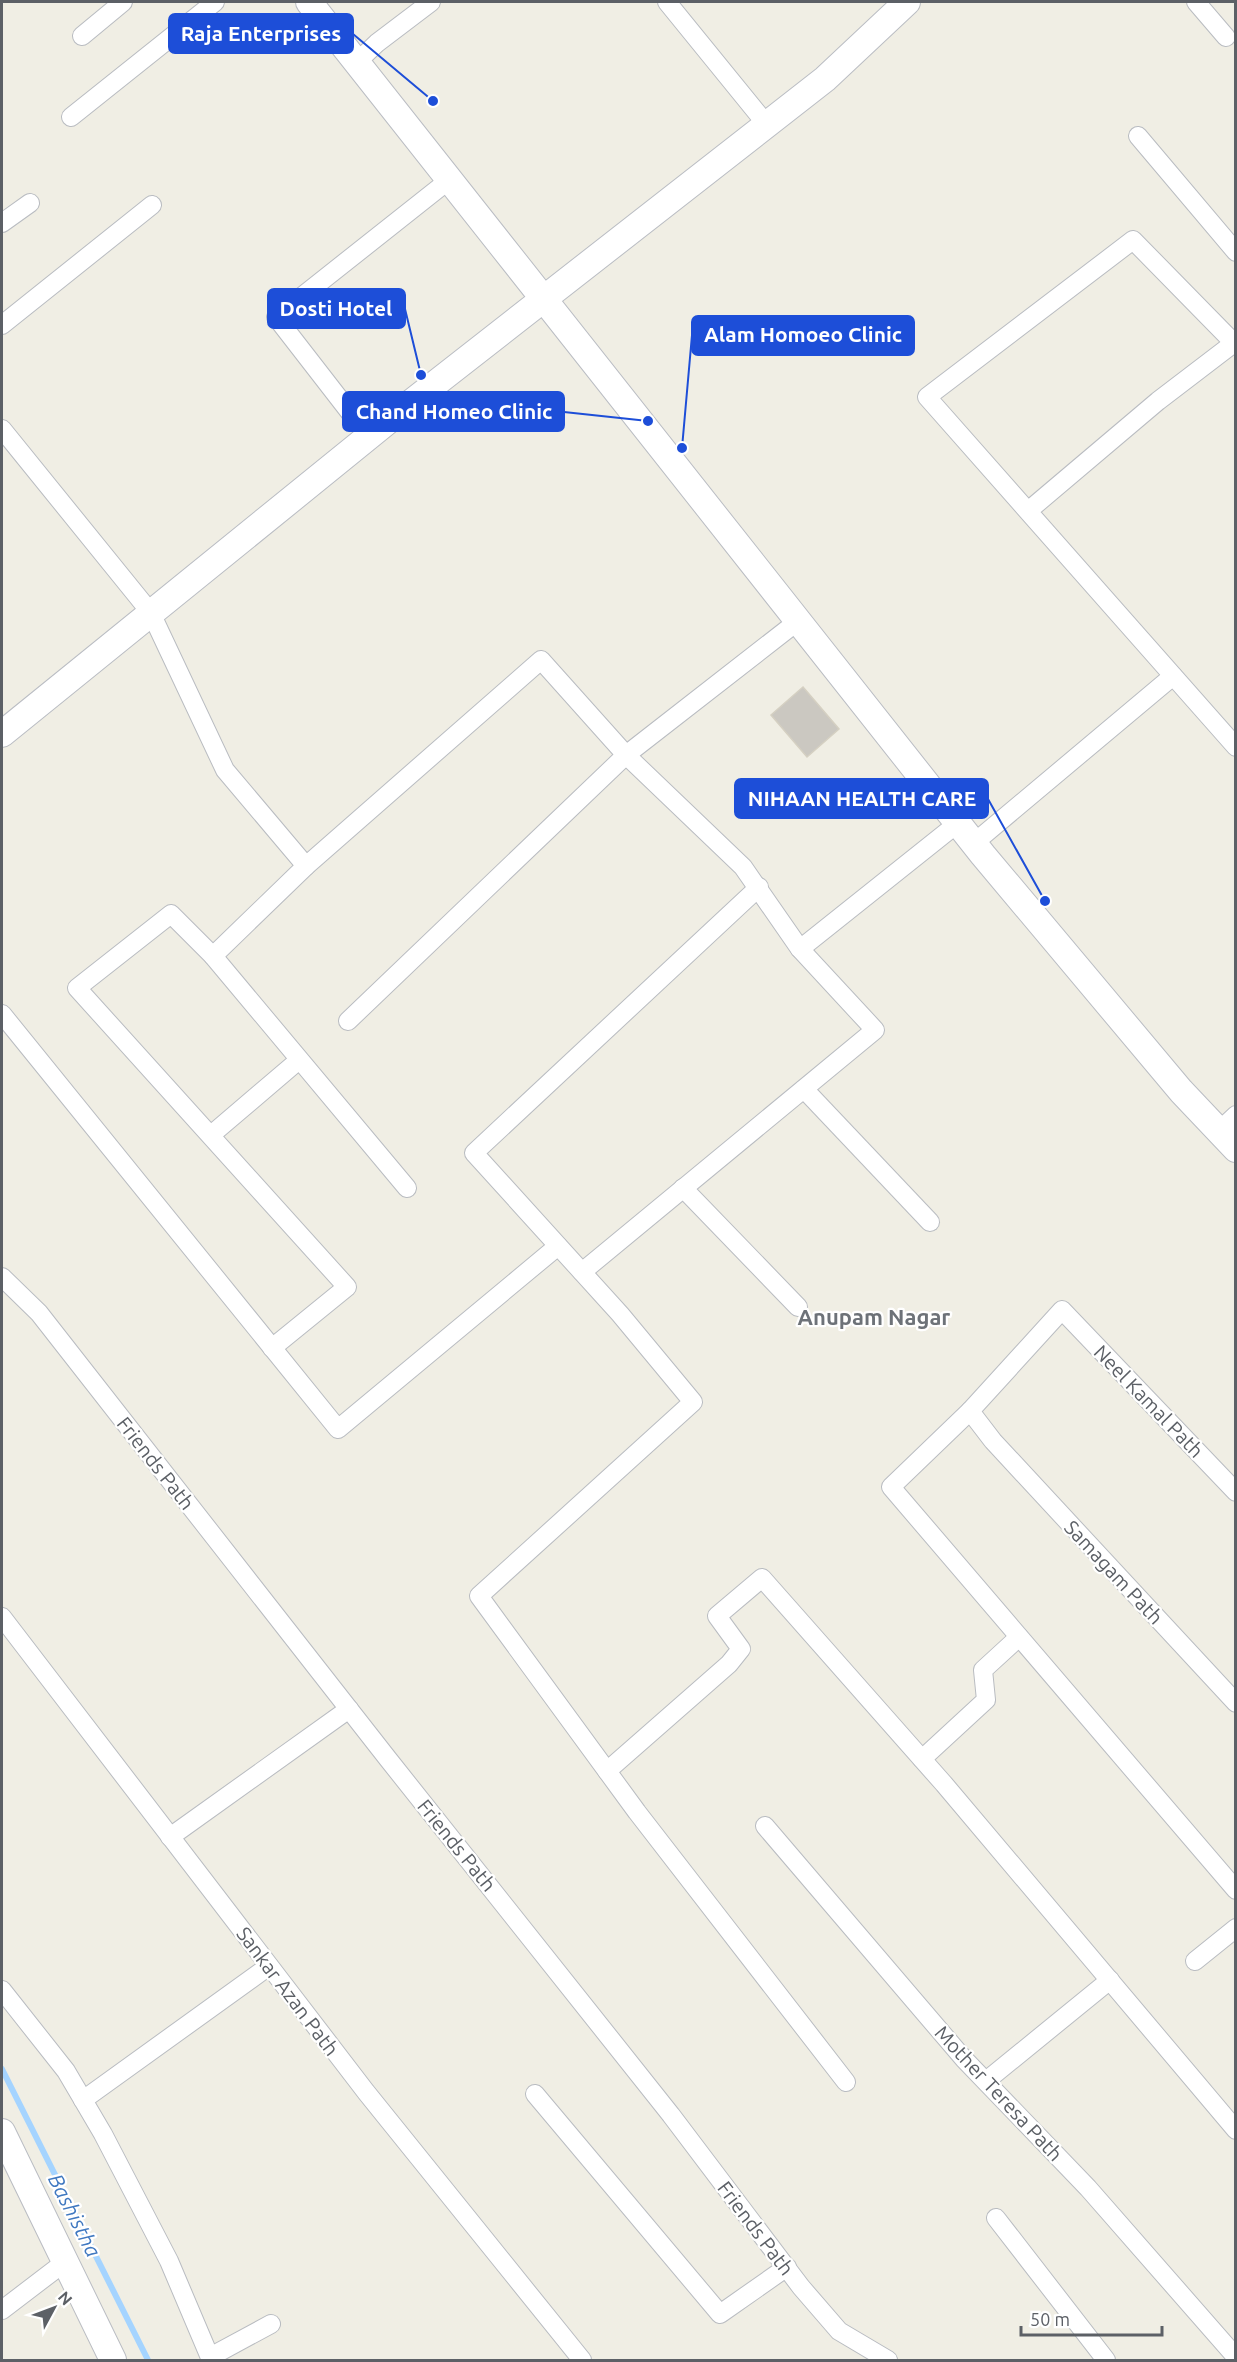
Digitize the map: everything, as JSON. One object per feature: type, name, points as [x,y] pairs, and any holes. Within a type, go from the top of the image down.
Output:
[{"type":"street","points":[[82,36],[123,2]]},
{"type":"street","points":[[71,117],[215,2]]},
{"type":"street","points":[[309,2],[974,843],[1181,1091],[1230,1132]]},
{"type":"street","points":[[357,62],[377,43],[431,2]]},
{"type":"street","points":[[667,2],[767,125]]},
{"type":"street","points":[[2,734],[369,437],[825,79],[908,2]]},
{"type":"street","points":[[1196,2],[1226,37]]},
{"type":"street","points":[[1138,136],[1236,252]]},
{"type":"street","points":[[369,437],[276,317],[449,180]]},
{"type":"street","points":[[2,223],[30,203]]},
{"type":"street","points":[[2,325],[152,205]]},
{"type":"street","points":[[1028,511],[1158,401],[1234,343],[1133,240],[927,397],[1236,747]]},
{"type":"street","points":[[2,429],[151,613],[225,770],[306,866]]},
{"type":"street","points":[[348,1021],[626,755],[798,621]]},
{"type":"street","points":[[213,957],[306,866],[541,660],[626,755],[743,867],[800,949],[875,1030],[582,1272]]},
{"type":"street","points":[[974,843],[1173,676]]},
{"type":"street","points":[[800,949],[958,823]]},
{"type":"street","points":[[759,887],[474,1153],[620,1314],[693,1402],[479,1596],[608,1771],[846,2082]]},
{"type":"street","points":[[272,1348],[347,1287],[77,987],[171,914],[213,957],[407,1188]]},
{"type":"street","points":[[2,1014],[338,1429],[558,1246]]},
{"type":"street","points":[[211,1135],[298,1060]]},
{"type":"street","points":[[804,1089],[930,1222]]},
{"type":"street","points":[[683,1188],[798,1307]]},
{"type":"street","name":"Friends Path","points":[[2,1277],[39,1313],[671,2115],[786,2267],[839,2331],[888,2361]]},
{"type":"street","name":"Neel Kamal Path","points":[[970,1411],[1062,1310],[1236,1492]]},
{"type":"street","points":[[970,1411],[891,1487],[1236,1890]]},
{"type":"street","name":"Samagam Path","points":[[970,1411],[993,1441],[1236,1703]]},
{"type":"street","points":[[608,1771],[729,1664],[741,1649],[717,1616],[762,1578],[922,1759],[1236,2130]]},
{"type":"street","name":"Sankar Azan Path","points":[[2,1617],[366,2092],[582,2361]]},
{"type":"street","points":[[922,1759],[986,1700],[983,1670],[1019,1637]]},
{"type":"street","points":[[170,1836],[349,1709]]},
{"type":"street","name":"Mother Teresa Path","points":[[765,1826],[964,2059],[1088,2188],[1236,2357]]},
{"type":"street","points":[[1195,1961],[1236,1928]]},
{"type":"street","points":[[83,2100],[269,1966]]},
{"type":"street","points":[[986,2081],[1110,1980]]},
{"type":"street","points":[[2,1990],[66,2071],[83,2100],[169,2261],[211,2359],[272,2324]]},
{"type":"street","points":[[535,2094],[720,2314],[786,2267]]},
{"type":"street","points":[[2,2132],[112,2361]]},
{"type":"street","points":[[996,2218],[1106,2361]]},
{"type":"street","points":[[2,2310],[65,2262]]},
{"type":"building","points":[[803,687],[839,729],[807,757],[771,715]]},
{"type":"waterway","name":"Bashistha","points":[[2,2069],[148,2360]]},
{"type":"place","name":"Raja Enterprises","points":[[433,101]]},
{"type":"place","name":"Dosti Hotel","points":[[421,375]]},
{"type":"place","name":"Chand Homeo Clinic","points":[[648,421]]},
{"type":"place","name":"Alam Homoeo Clinic","points":[[682,448]]},
{"type":"place","name":"NIHAAN HEALTH CARE","points":[[1045,901]]},
{"type":"district","name":"Anupam Nagar","points":[[874,1316]]}]
